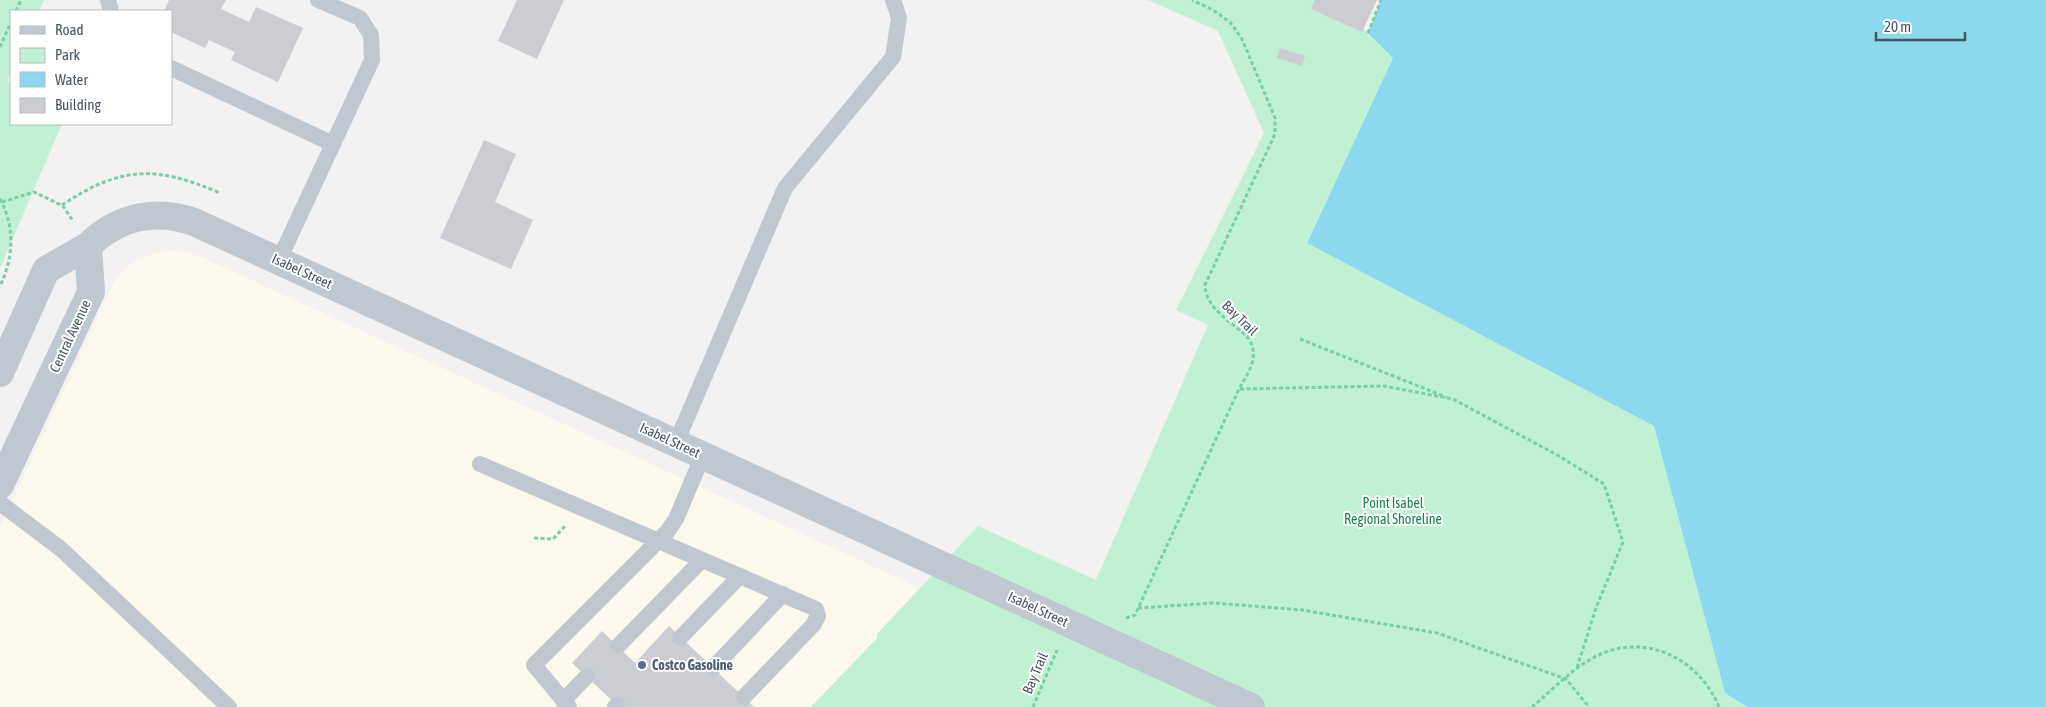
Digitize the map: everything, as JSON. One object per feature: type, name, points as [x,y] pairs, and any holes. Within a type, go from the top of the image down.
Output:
[{"type":"street","name":"Isabel Street","points":[[88,246],[104,232],[123,221],[146,216],[166,216],[194,222],[1251,707]]},
{"type":"street","points":[[0,373],[46,270],[88,246]]},
{"type":"street","name":"Central Avenue","points":[[0,486],[90,292],[88,246]]},
{"type":"lane","points":[[279,260],[372,60],[371,35],[360,18],[344,5],[318,0]]},
{"type":"lane","points":[[676,443],[785,188],[893,56],[899,18],[893,0]]},
{"type":"lane","points":[[172,68],[333,144]]},
{"type":"lane","points":[[587,676],[566,704],[534,664],[667,532],[676,519],[703,455]]},
{"type":"lane","points":[[480,464],[814,607],[817,612],[817,619],[809,630],[744,697]]},
{"type":"lane","points":[[0,503],[61,549],[229,707]]},
{"type":"lane","points":[[618,646],[702,560]]},
{"type":"lane","points":[[680,638],[740,576]]},
{"type":"lane","points":[[713,668],[783,594]]},
{"type":"path","name":"Bay Trail","points":[[1134,615],[1239,389],[1252,365],[1254,357],[1253,346],[1248,338],[1211,305],[1204,285],[1275,134],[1275,118],[1242,39],[1230,22],[1214,10],[1192,0]]},
{"type":"path","points":[[1368,33],[1381,0]]},
{"type":"path","points":[[0,48],[10,24]]},
{"type":"path","points":[[62,205],[110,178],[128,174],[163,174],[220,192]]},
{"type":"path","points":[[0,286],[10,255],[12,232],[1,200],[34,192],[62,205],[88,246]]},
{"type":"path","points":[[1300,339],[1453,400],[1559,456],[1604,484],[1623,542],[1596,608],[1577,668]]},
{"type":"path","points":[[1239,389],[1384,386],[1453,400]]},
{"type":"path","points":[[534,538],[553,539],[582,508]]},
{"type":"path","points":[[1138,608],[1214,603],[1302,610],[1437,632],[1566,679],[1589,707]]},
{"type":"path","points":[[1532,707],[1577,668],[1608,651],[1649,647],[1682,660],[1694,669],[1712,691],[1719,707]]},
{"type":"path","name":"Bay Trail","points":[[1033,707],[1058,649]]},
{"type":"shaded area","points":[[181,251],[199,256],[920,588],[877,634],[878,638],[811,707],[0,707],[0,527],[114,282],[126,267],[137,260],[155,253]]},
{"type":"green space","points":[[0,0],[44,0],[39,10],[10,10],[10,72],[7,80],[10,83],[10,125],[62,125],[0,268]]},
{"type":"green space","name":"Point Isabel Regional Shoreline","points":[[1148,0],[1335,0],[1393,58],[1307,243],[1654,426],[1725,693],[1747,707],[811,707],[877,638],[877,634],[978,526],[1096,580],[1208,325],[1176,310],[1264,133],[1218,31]]},
{"type":"water","points":[[1335,0],[2046,0],[2046,707],[1747,707],[1725,693],[1654,426],[1307,243],[1393,58]]},
{"type":"pier","points":[[1335,0],[1381,0],[1368,33]]},
{"type":"building","points":[[169,0],[226,0],[221,9],[249,22],[256,7],[303,28],[278,82],[231,60],[235,52],[209,40],[205,48],[172,32],[172,10],[164,10]]},
{"type":"building","points":[[517,0],[564,0],[537,59],[498,41]]},
{"type":"building","points":[[1315,0],[1377,0],[1362,32],[1311,9]]},
{"type":"building","points":[[1280,48],[1305,56],[1302,66],[1277,58]]},
{"type":"building","points":[[484,140],[516,154],[495,202],[533,220],[511,269],[440,238]]},
{"type":"building","name":"Costco Gasoline","points":[[669,626],[754,707],[619,707],[572,663],[602,631],[635,663]]},
{"type":"place","name":"Costco Gasoline","points":[[642,665]]}]
